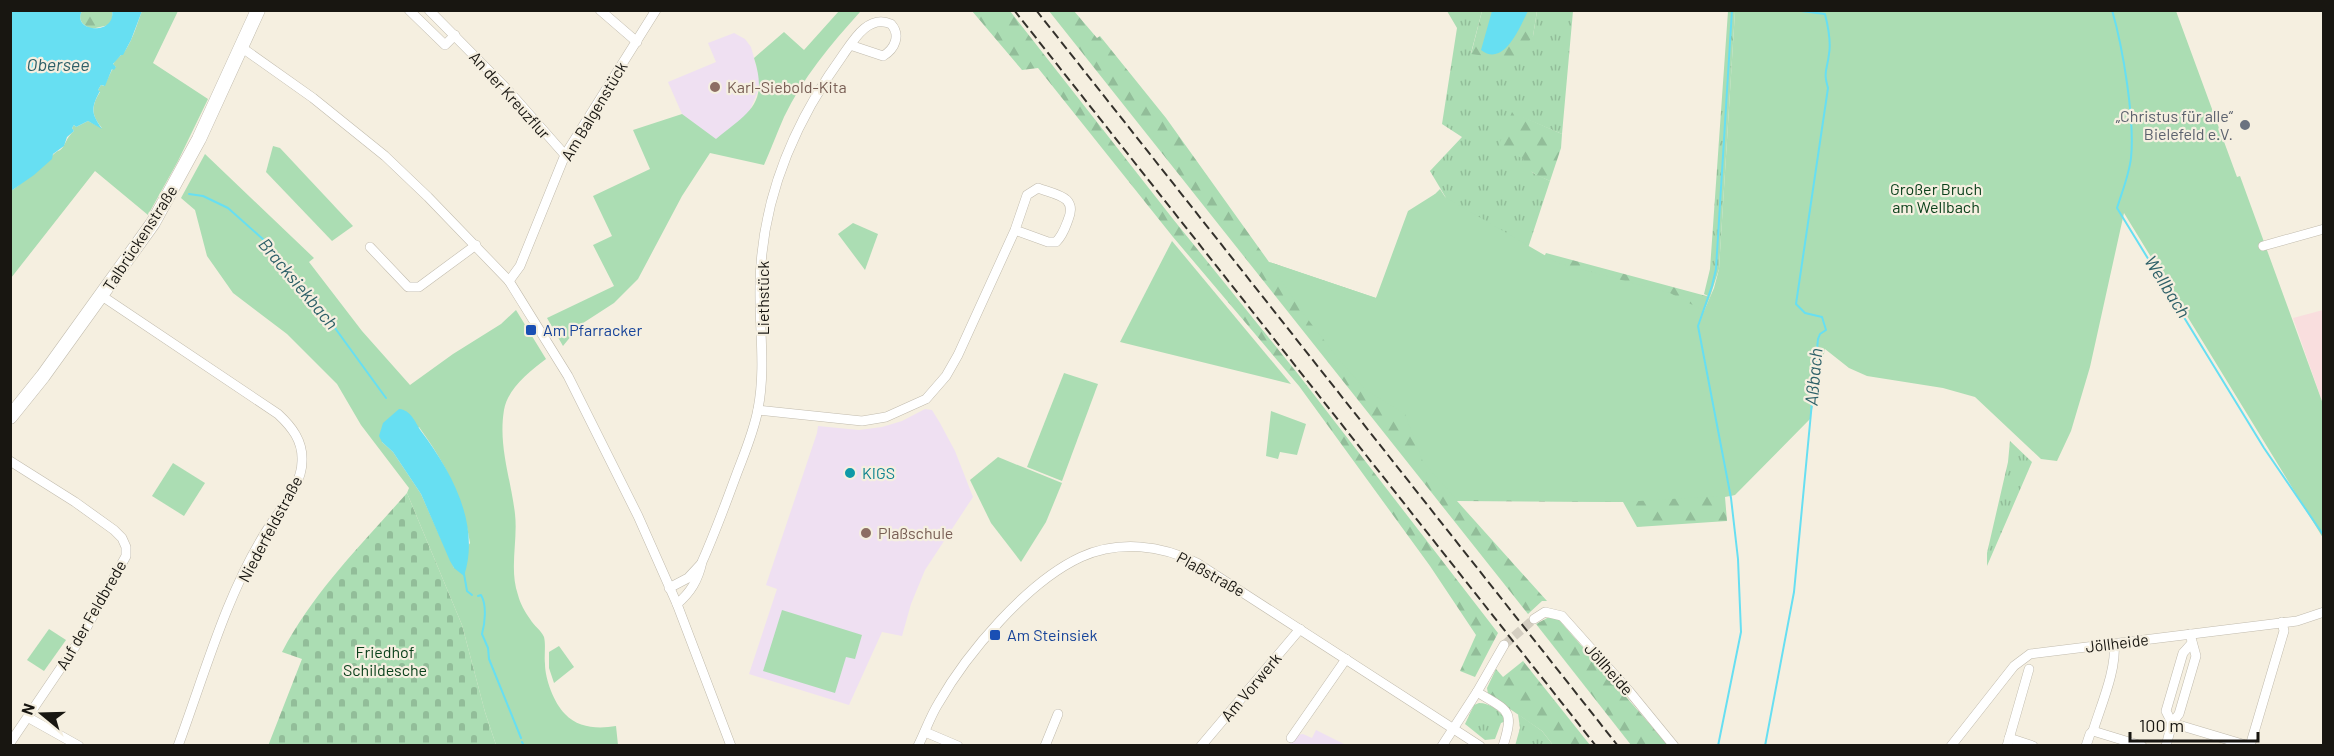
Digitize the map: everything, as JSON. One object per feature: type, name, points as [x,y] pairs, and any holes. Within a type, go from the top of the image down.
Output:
[{"type":"main road","name":"Talbrückenstraße","points":[[10,417],[44,376],[153,223],[181,174],[258,10]]},
{"type":"street","points":[[409,10],[445,45],[455,35]]},
{"type":"street","name":"An der Kreuzflur","points":[[418,20],[428,10],[455,35],[565,155]]},
{"type":"street","points":[[600,10],[637,42]]},
{"type":"street","name":"Am Balgenstück","points":[[509,280],[520,266],[565,155],[656,10]]},
{"type":"street","name":"Liethstück","points":[[677,604],[689,593],[699,577],[702,562],[747,447],[758,410],[763,353],[761,263],[773,191],[786,154],[807,109],[850,45],[871,23],[877,20],[891,24],[897,34],[890,52],[882,56],[850,45]]},
{"type":"street","points":[[241,47],[313,98],[385,156],[509,280],[568,376],[600,436],[677,604],[731,746]]},
{"type":"street","points":[[758,410],[862,421],[886,417],[926,399],[946,376],[958,355],[1015,230],[1027,195],[1038,188],[1067,200],[1071,204],[1073,209],[1062,236],[1056,242],[1048,242],[1015,230]]},
{"type":"street","points":[[2263,246],[2324,229]]},
{"type":"street","points":[[369,247],[408,287],[413,289],[476,245]]},
{"type":"street","name":"Niederfeldstraße","points":[[102,296],[278,414],[290,425],[302,450],[303,461],[297,483],[258,545],[250,562],[229,609],[178,746]]},
{"type":"street","name":"Auf der Feldbrede","points":[[10,461],[114,530],[122,538],[126,547],[126,556],[121,568],[80,641],[29,718],[10,742]]},
{"type":"street","name":"Plaßstraße","points":[[918,746],[937,705],[955,677],[997,624],[1023,598],[1067,565],[1098,551],[1138,546],[1170,551],[1184,556],[1480,746]]},
{"type":"street","name":"Liethstück","points":[[669,588],[688,578],[702,562]]},
{"type":"street","name":"Jöllheide","points":[[1534,619],[1545,612],[1562,616],[1629,691],[1674,746]]},
{"type":"street","name":"Jöllheide","points":[[1951,746],[2023,658],[2039,652],[2114,643],[2191,638],[2297,621],[2324,612]]},
{"type":"street","points":[[2172,723],[2250,746],[2284,631],[2282,622]]},
{"type":"street","name":"Am Vorwerk","points":[[1201,746],[1300,629]]},
{"type":"street","points":[[2166,746],[2172,723],[2179,714],[2196,656],[2191,638]]},
{"type":"street","points":[[2086,746],[2093,731],[2115,654],[2114,643]]},
{"type":"street","points":[[1442,746],[1455,729],[1504,645]]},
{"type":"street","points":[[1291,738],[1347,659]]},
{"type":"street","points":[[2029,669],[2008,742],[2033,746]]},
{"type":"street","points":[[1477,692],[1503,710],[1509,717],[1510,723],[1503,746]]},
{"type":"street","points":[[1045,746],[1058,714]]},
{"type":"street","points":[[29,718],[79,746]]},
{"type":"street","points":[[2093,731],[2142,746]]},
{"type":"street","points":[[925,732],[958,746]]},
{"type":"shaded area","name":"Karl-Siebold-Kita","points":[[734,33],[745,39],[751,47],[761,83],[749,113],[716,140],[682,114],[668,82],[716,62],[708,43]]},
{"type":"shaded area","points":[[2323,310],[2323,404],[2293,318]]},
{"type":"shaded area","name":"Plaßschule","points":[[925,409],[932,410],[940,423],[955,451],[973,497],[925,570],[911,604],[902,636],[882,632],[849,705],[749,674],[777,589],[766,585],[818,426],[859,430],[882,427],[902,421]]},
{"type":"shaded area","points":[[1316,730],[1346,745],[1288,746],[1297,735],[1303,734],[1312,738]]},
{"type":"green space","points":[[82,11],[112,11],[112,21],[109,25],[91,29],[82,22],[80,17]]},
{"type":"green space","points":[[142,11],[178,11],[153,63],[208,99],[178,161],[148,215],[95,171],[11,278],[11,191],[62,149],[74,131],[72,128],[74,125],[76,127],[88,121],[102,128],[94,115],[95,102],[100,92],[98,90],[101,85],[104,86],[113,68],[116,67],[114,63],[128,46]]},
{"type":"green space","points":[[839,11],[860,12],[828,49],[799,89],[784,117],[764,165],[710,153],[682,196],[638,279],[614,303],[580,325],[563,346],[547,318],[614,286],[593,245],[612,236],[593,196],[650,169],[633,130],[682,114],[716,139],[753,106],[759,87],[754,58],[784,32],[804,50]]},
{"type":"green space","points":[[972,11],[1010,11],[1298,374],[1498,633],[1475,677],[1460,671],[1476,635],[1430,566],[1299,386],[1173,237],[1038,68],[1022,70]]},
{"type":"green space","points":[[1049,11],[1074,11],[1097,38],[1100,36],[1166,118],[1269,262],[1376,298],[1440,189],[1449,203],[1544,257],[1546,253],[1710,297],[1704,311],[1735,495],[1725,497],[1727,521],[1637,527],[1623,502],[1457,501],[1547,601],[1542,601],[1528,614]]},
{"type":"green space","points":[[1447,11],[1482,11],[1471,53],[1533,36],[1537,11],[1573,11],[1562,134],[1512,113],[1523,159],[1533,173],[1550,181],[1528,248],[1449,203],[1430,171],[1462,137],[1442,124],[1457,28]]},
{"type":"green space","points":[[1482,11],[1537,11],[1533,36],[1515,60],[1471,54]]},
{"type":"green space","points":[[1728,11],[1735,11],[1719,269],[1710,297],[1704,294],[1710,269]]},
{"type":"green space","name":"Großer Bruch am Wellbach","points":[[1735,11],[2176,11],[2237,177],[2240,176],[2323,404],[2323,538],[2124,213],[2090,367],[2071,431],[2057,461],[2041,459],[1975,397],[1943,388],[1867,376],[1849,368],[1825,349],[1810,419],[1735,495],[1623,502],[1457,500],[1423,462],[1405,414],[1366,390],[1340,361],[1303,313],[1269,262],[1376,298],[1408,211],[1435,194],[1445,197],[1558,263],[1670,293],[1704,311],[1719,269]]},
{"type":"green space","points":[[1512,112],[1562,134],[1561,148],[1550,181],[1534,173],[1523,159],[1499,145]]},
{"type":"green space","points":[[273,146],[280,148],[353,226],[332,241],[266,172]]},
{"type":"green space","points":[[205,154],[314,258],[309,262],[362,331],[410,385],[453,354],[501,324],[516,310],[546,359],[526,375],[515,388],[504,410],[504,449],[515,514],[515,585],[525,610],[544,637],[547,677],[557,704],[570,719],[582,725],[616,726],[618,745],[496,745],[462,625],[407,493],[409,488],[361,425],[337,384],[287,334],[233,293],[207,256],[195,210],[181,198]],"holes":[[[419,427],[458,495],[467,526],[470,543],[454,568],[421,494],[393,452],[382,442]]]},
{"type":"green space","points":[[853,223],[878,234],[865,270],[838,234]]},
{"type":"green space","points":[[1172,241],[1291,384],[1120,342]]},
{"type":"green space","points":[[1064,373],[1098,384],[1062,481],[1027,467]]},
{"type":"green space","points":[[1271,411],[1306,424],[1297,455],[1280,452],[1278,459],[1266,456]]},
{"type":"green space","points":[[2010,441],[2032,462],[1987,566],[1987,553],[2008,462]]},
{"type":"green space","points":[[998,457],[1062,483],[1046,522],[1021,562],[991,523],[970,480]]},
{"type":"green space","points":[[173,463],[205,483],[184,516],[152,496]]},
{"type":"green space","name":"Friedhof Schildesche","points":[[407,493],[462,625],[496,745],[268,746],[302,659],[282,652],[324,588]]},
{"type":"green space","points":[[782,610],[862,635],[855,659],[846,657],[835,693],[763,671]]},
{"type":"green space","points":[[1549,617],[1559,620],[1668,745],[1631,745],[1536,624]]},
{"type":"green space","points":[[49,629],[66,640],[44,671],[27,660]]},
{"type":"green space","points":[[559,646],[574,667],[554,683],[549,668],[549,652]]},
{"type":"green space","points":[[1523,661],[1590,745],[1553,745],[1542,731],[1488,694],[1487,688],[1496,669],[1503,677]]},
{"type":"green space","points":[[1479,703],[1495,708],[1506,721],[1501,723],[1495,739],[1485,740],[1465,724],[1474,705]]},
{"type":"green space","points":[[1518,714],[1542,731],[1553,745],[1515,746],[1520,728]]},
{"type":"water","name":"Obersee","points":[[11,10],[82,11],[80,18],[83,23],[94,28],[107,25],[112,11],[142,11],[123,55],[113,64],[116,67],[112,69],[105,86],[101,85],[98,90],[100,91],[94,111],[102,129],[88,121],[76,127],[74,125],[72,128],[74,131],[67,137],[64,146],[53,154],[52,159],[11,191]]},
{"type":"water","points":[[1492,11],[1528,11],[1516,35],[1504,50],[1497,54],[1489,54],[1481,50]]},
{"type":"water","points":[[399,409],[410,414],[415,420],[443,463],[460,499],[469,537],[464,576],[454,568],[450,561],[421,494],[393,452],[379,436],[383,423]]},
{"type":"waterway","points":[[1718,746],[1741,632],[1738,559],[1731,498],[1698,326],[1716,269],[1732,10]]},
{"type":"waterway","name":"Aßbach","points":[[1765,746],[1794,592],[1818,339],[1820,334],[1826,330],[1822,317],[1805,313],[1796,304],[1828,88],[1826,74],[1830,50],[1829,34],[1825,14],[1793,10]]},
{"type":"waterway","name":"Wellbach","points":[[2112,10],[2127,84],[2132,142],[2129,171],[2117,208],[2264,448],[2324,536]]},
{"type":"waterway","name":"Bracksiekbach","points":[[189,194],[203,196],[228,208],[265,241],[316,302],[386,398]]},
{"type":"waterway","name":"Bracksiekbach","points":[[464,574],[467,591],[472,595]]},
{"type":"waterway","name":"Bracksiekbach","points":[[478,596],[481,595],[485,609],[482,634],[488,648],[489,659],[521,738]]},
{"type":"waterway","name":"Bracksiekbach","points":[[522,742],[524,746]]},
{"type":"tunnel","points":[[1504,645],[1534,619]]},
{"type":"railway","points":[[1014,10],[1596,746]]},
{"type":"railway","points":[[1036,10],[1618,746]]},
{"type":"place","name":"Karl-Siebold-Kita","points":[[715,87]]},
{"type":"place","name":"„Christus für alle“ Bielefeld e.V.","points":[[2245,125]]},
{"type":"place","name":"Am Pfarracker","points":[[531,330]]},
{"type":"place","name":"KIGS","points":[[850,473]]},
{"type":"place","name":"Plaßschule","points":[[866,533]]},
{"type":"place","name":"Am Steinsiek","points":[[995,635]]}]
